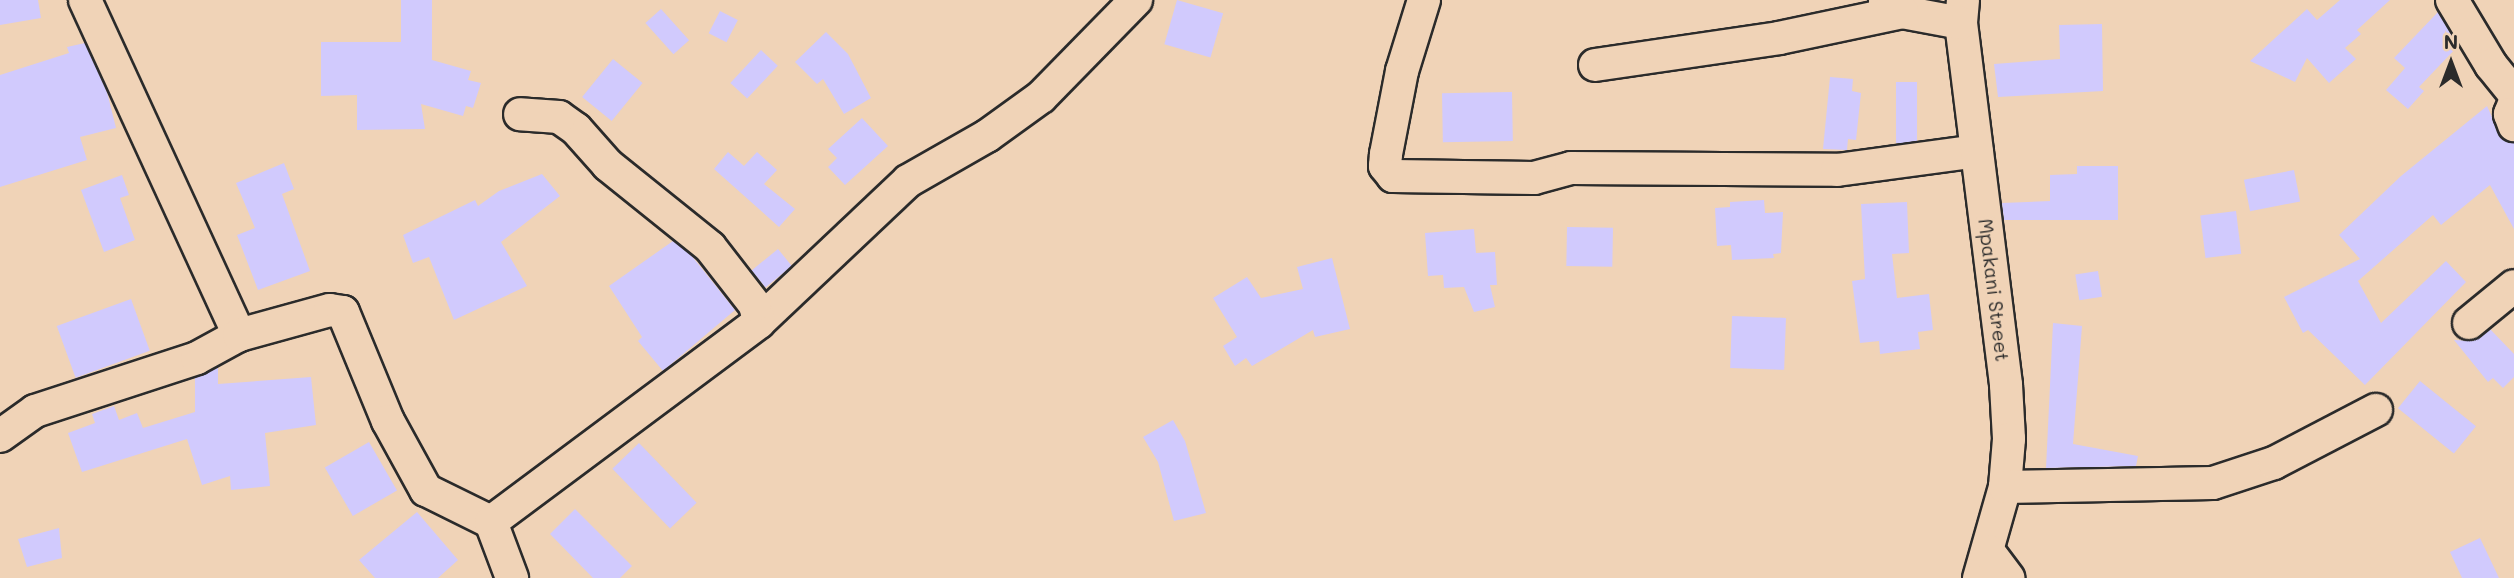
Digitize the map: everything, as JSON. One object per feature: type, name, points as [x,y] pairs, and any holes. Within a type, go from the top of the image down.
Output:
[{"type":"street","points":[[85,0],[239,335]]},
{"type":"street","points":[[491,523],[759,322],[908,181],[987,136],[1041,97],[1136,0]]},
{"type":"street","points":[[1424,0],[1402,71],[1386,154],[1385,166],[1393,176],[1534,178],[1571,168],[1837,170],[1977,151]]},
{"type":"street","points":[[2452,0],[2502,58],[2514,93]]},
{"type":"street","points":[[1595,65],[1779,38],[1892,6],[1962,11]]},
{"type":"street","name":"Mpakani Street","points":[[1962,11],[2006,385],[2005,487],[1983,565]]},
{"type":"street","points":[[2514,104],[2510,114],[2514,125]]},
{"type":"street","points":[[520,114],[559,117],[576,129],[608,165],[710,247],[755,305],[759,322]]},
{"type":"street","points":[[2469,323],[2514,286]]},
{"type":"street","points":[[0,436],[35,411],[197,358],[239,335],[330,310],[343,312],[401,448],[426,490],[491,523],[512,578]]},
{"type":"street","points":[[2005,487],[2213,483],[2274,463],[2376,410]]},
{"type":"street","points":[[1983,565],[2008,578]]},
{"type":"building","points":[[0,0],[38,0],[41,18],[0,25]]},
{"type":"building","points":[[401,0],[432,0],[432,60],[471,71],[468,80],[481,83],[473,108],[466,106],[463,116],[421,104],[425,129],[357,130],[357,95],[321,96],[321,42],[401,42]]},
{"type":"building","points":[[1177,0],[1223,13],[1210,57],[1164,44]]},
{"type":"building","points":[[2340,0],[2390,0],[2357,30],[2361,34],[2345,48],[2356,59],[2329,83],[2307,58],[2295,82],[2250,61],[2307,9],[2317,20]]},
{"type":"building","points":[[661,9],[689,40],[673,54],[645,23]]},
{"type":"building","points":[[720,11],[738,20],[726,42],[709,33]]},
{"type":"building","points":[[2438,12],[2458,46],[2419,87],[2424,91],[2408,109],[2386,90],[2405,68],[2394,58]]},
{"type":"building","points":[[2102,24],[2103,91],[1998,97],[1994,64],[2060,59],[2059,25]]},
{"type":"building","points":[[826,32],[848,54],[871,98],[844,114],[823,79],[817,84],[795,62]]},
{"type":"building","points":[[85,43],[107,92],[116,128],[80,137],[87,160],[0,187],[0,75],[69,53],[67,47]]},
{"type":"building","points":[[761,50],[778,66],[747,99],[730,83]]},
{"type":"building","points":[[613,59],[643,83],[612,121],[582,97]]},
{"type":"building","points":[[1830,77],[1853,79],[1852,91],[1861,93],[1856,140],[1848,139],[1847,150],[1823,149]]},
{"type":"building","points":[[1896,82],[1917,82],[1917,143],[1896,143]]},
{"type":"building","points":[[1512,92],[1513,141],[1443,142],[1442,93]]},
{"type":"building","points":[[2487,106],[2502,139],[2514,143],[2514,229],[2490,185],[2441,225],[2433,215],[2358,281],[2381,323],[2446,261],[2466,282],[2365,385],[2308,330],[2303,333],[2284,297],[2360,259],[2339,235],[2401,176]]},
{"type":"building","points":[[862,118],[888,146],[845,185],[828,167],[837,158],[828,149]]},
{"type":"building","points":[[728,152],[744,166],[757,152],[777,170],[764,184],[795,209],[779,227],[714,169]]},
{"type":"building","points":[[284,163],[294,189],[282,194],[310,271],[258,290],[237,235],[255,228],[236,183]]},
{"type":"building","points":[[2077,166],[2118,166],[2118,220],[2004,220],[2002,203],[2050,201],[2050,175],[2077,174]]},
{"type":"building","points":[[2294,170],[2300,201],[2250,211],[2244,180]]},
{"type":"building","points":[[542,174],[560,196],[501,242],[527,286],[454,320],[429,257],[413,263],[403,235],[475,200],[478,206],[499,191]]},
{"type":"building","points":[[122,175],[129,195],[120,198],[135,240],[104,252],[81,190]]},
{"type":"building","points":[[1764,200],[1765,213],[1783,212],[1781,253],[1773,254],[1774,258],[1732,260],[1731,245],[1717,246],[1715,208],[1730,207],[1730,202]]},
{"type":"building","points":[[1907,202],[1909,253],[1892,254],[1897,298],[1929,294],[1933,330],[1918,332],[1920,349],[1880,354],[1879,341],[1860,343],[1852,281],[1865,279],[1861,204]]},
{"type":"building","points":[[2236,211],[2241,254],[2206,258],[2200,215]]},
{"type":"building","points":[[1567,227],[1613,228],[1612,267],[1566,266]]},
{"type":"building","points":[[1474,229],[1476,253],[1495,252],[1497,285],[1490,285],[1495,307],[1474,312],[1464,287],[1444,288],[1443,275],[1428,276],[1425,233]]},
{"type":"building","points":[[673,241],[691,255],[735,310],[663,371],[638,341],[642,337],[609,286]]},
{"type":"building","points":[[778,249],[792,266],[765,287],[752,270]]},
{"type":"building","points":[[1332,258],[1350,329],[1315,337],[1313,330],[1252,366],[1246,358],[1235,366],[1223,346],[1237,337],[1213,298],[1247,277],[1261,298],[1303,289],[1297,267]]},
{"type":"building","points":[[2098,271],[2102,297],[2079,300],[2075,275]]},
{"type":"building","points":[[131,299],[150,351],[76,378],[57,326]]},
{"type":"building","points":[[1732,316],[1786,318],[1784,370],[1730,368]]},
{"type":"building","points":[[2053,323],[2082,326],[2073,444],[2138,456],[2136,466],[2046,468]]},
{"type":"building","points":[[2490,329],[2514,354],[2514,377],[2503,388],[2493,378],[2488,382],[2454,340],[2473,341]]},
{"type":"building","points":[[218,367],[218,384],[311,377],[316,425],[265,433],[270,486],[231,490],[230,476],[202,485],[187,439],[82,472],[68,433],[95,423],[92,414],[114,406],[119,420],[137,413],[143,428],[195,412],[195,378]]},
{"type":"building","points":[[2420,381],[2476,426],[2454,454],[2398,408]]},
{"type":"building","points":[[1173,420],[1185,441],[1206,513],[1174,521],[1158,462],[1143,437]]},
{"type":"building","points":[[369,442],[397,490],[353,516],[325,468]]},
{"type":"building","points":[[639,443],[697,503],[670,528],[612,469]]},
{"type":"building","points":[[575,509],[632,566],[620,578],[593,578],[550,534]]},
{"type":"building","points":[[417,512],[458,560],[438,578],[375,578],[359,560]]},
{"type":"building","points":[[59,528],[62,558],[27,567],[18,539]]},
{"type":"building","points":[[2480,538],[2499,578],[2462,578],[2450,552]]}]
